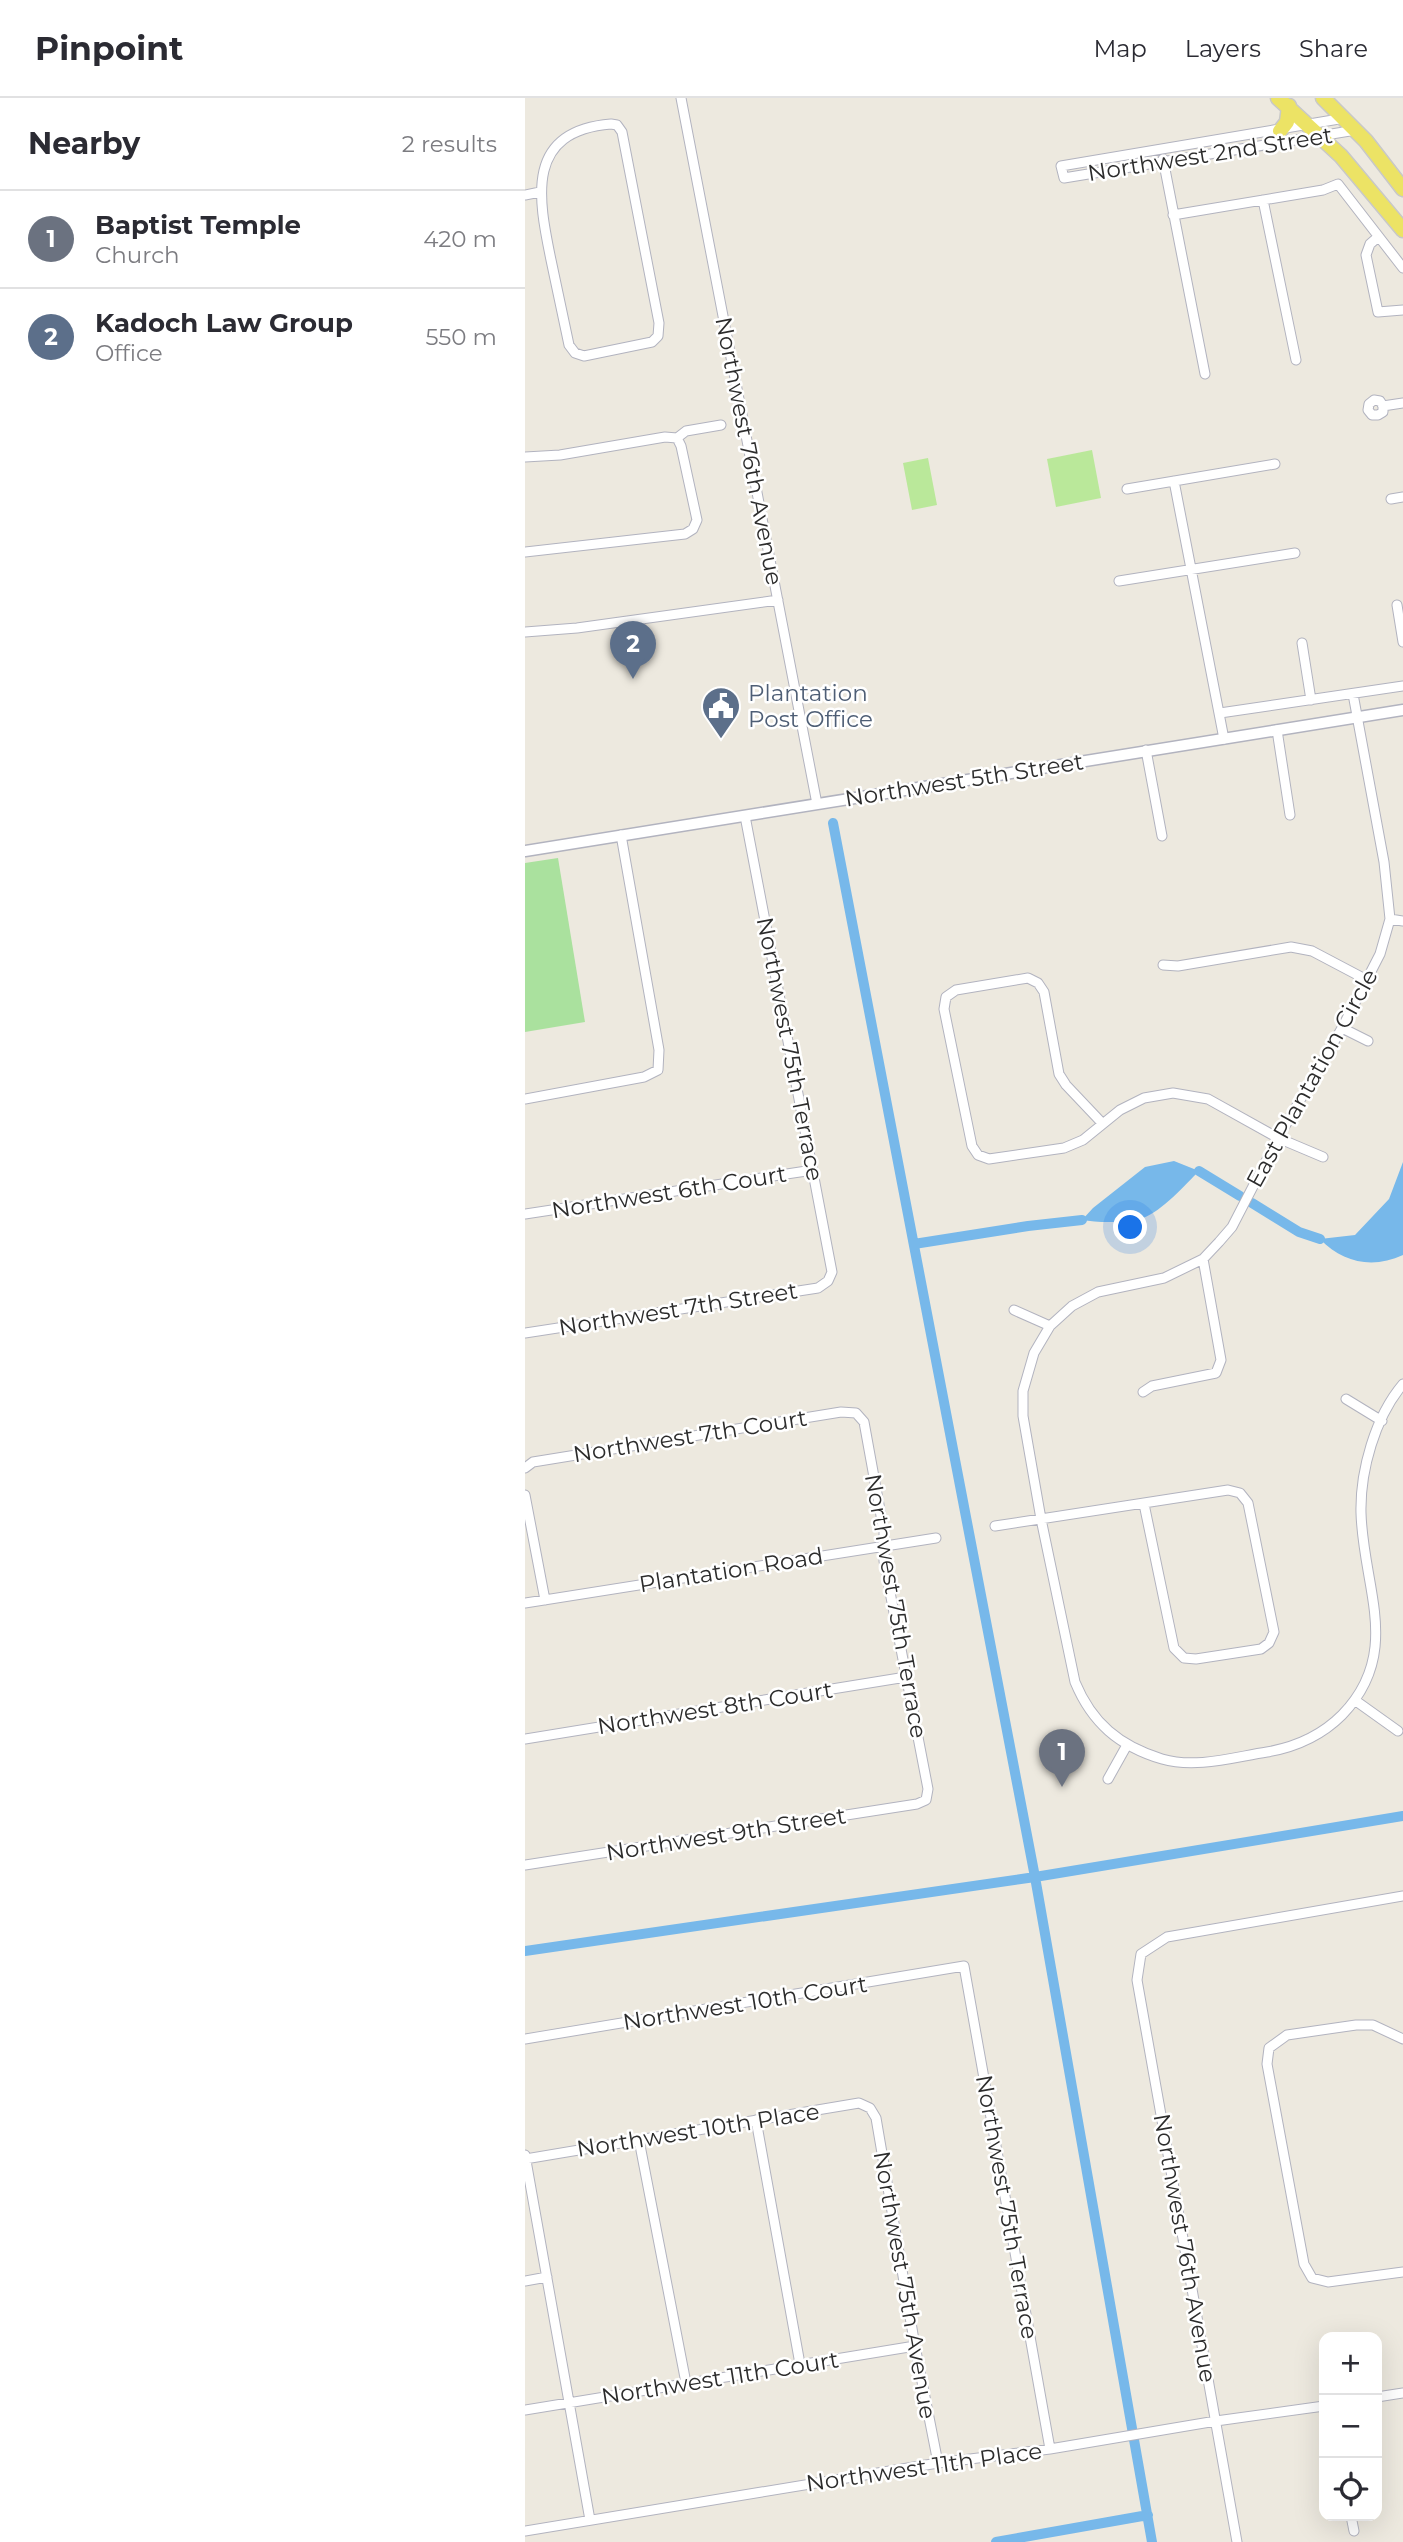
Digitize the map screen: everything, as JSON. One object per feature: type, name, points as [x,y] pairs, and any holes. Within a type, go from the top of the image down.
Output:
[{"type":"main road","points":[[1323,98],[1356,130],[1403,189]]},
{"type":"main road","points":[[1284,102],[1341,156],[1403,230]]},
{"type":"main road","points":[[1280,131],[1287,122],[1284,102]]},
{"type":"street","name":"Northwest 76th Avenue","points":[[681,98],[817,804]]},
{"type":"street","name":"Northwest 2nd Street","points":[[1345,118],[1061,166],[1064,178],[1356,130]]},
{"type":"street","points":[[617,125],[622,132],[659,323],[658,336],[652,342],[584,356],[575,354],[569,345],[545,230],[540,192],[543,169],[549,156],[566,138],[584,128],[617,125]]},
{"type":"street","points":[[1161,151],[1205,374]]},
{"type":"street","points":[[1118,158],[1120,169]]},
{"type":"street","points":[[1173,215],[1323,190],[1338,184],[1403,268]]},
{"type":"street","points":[[525,195],[540,192]]},
{"type":"street","points":[[1263,200],[1296,360]]},
{"type":"street","points":[[1378,237],[1370,244],[1366,255],[1378,312],[1403,310]]},
{"type":"street","points":[[1383,406],[1403,402]]},
{"type":"street","points":[[525,457],[560,455],[665,437],[677,438],[687,432],[721,425]]},
{"type":"street","points":[[525,552],[685,534],[693,529],[697,520],[677,438]]},
{"type":"street","points":[[1126,489],[1275,464]]},
{"type":"street","points":[[1174,481],[1224,739]]},
{"type":"street","points":[[1391,499],[1403,497]]},
{"type":"street","points":[[1119,581],[1295,554]]},
{"type":"street","points":[[525,632],[577,628],[778,600]]},
{"type":"street","points":[[1397,605],[1403,642]]},
{"type":"street","points":[[1302,643],[1311,700]]},
{"type":"street","points":[[1220,713],[1403,685]]},
{"type":"street","name":"East Plantation Circle","points":[[1353,694],[1384,862],[1390,919],[1380,954],[1232,1227],[1203,1259],[1164,1278],[1098,1292],[1072,1306],[1050,1326],[1034,1353],[1023,1391],[1023,1416],[1041,1519],[1075,1682],[1084,1703],[1103,1727],[1127,1745],[1171,1762],[1201,1763],[1285,1749],[1310,1739],[1333,1724],[1356,1701],[1370,1677],[1378,1648],[1377,1616],[1361,1513],[1369,1457],[1382,1421],[1402,1387]]},
{"type":"street","name":"Northwest 5th Street","points":[[525,851],[1403,710]]},
{"type":"street","points":[[1277,730],[1290,814]]},
{"type":"street","points":[[1146,750],[1162,835]]},
{"type":"street","name":"Northwest 75th Terrace","points":[[745,816],[832,1272],[828,1281]]},
{"type":"street","points":[[525,1099],[644,1077],[658,1070],[659,1050],[621,835]]},
{"type":"street","points":[[1390,919],[1403,921]]},
{"type":"street","points":[[1163,965],[1178,967],[1291,947],[1312,951],[1367,980]]},
{"type":"street","points":[[1102,1124],[1059,1074],[1044,992],[1038,983],[1028,978],[956,990],[946,997],[944,1009],[972,1146],[978,1155],[989,1159],[1064,1148],[1083,1140],[1120,1110],[1144,1098],[1173,1093],[1208,1099],[1278,1139],[1323,1157]]},
{"type":"street","points":[[1342,1028],[1368,1041]]},
{"type":"street","name":"Northwest 6th Court","points":[[525,1214],[813,1170]]},
{"type":"street","points":[[1143,1392],[1152,1386],[1216,1373],[1221,1360],[1203,1259]]},
{"type":"street","name":"Northwest 7th Street","points":[[525,1333],[818,1288],[828,1281]]},
{"type":"street","points":[[1014,1310],[1050,1326]]},
{"type":"street","points":[[1346,1399],[1382,1421]]},
{"type":"street","name":"Northwest 7th Court","points":[[525,1468],[533,1462],[841,1412],[856,1413]]},
{"type":"street","name":"Northwest 75th Terrace","points":[[856,1413],[864,1422],[884,1532],[884,1562],[927,1789],[926,1800]]},
{"type":"street","points":[[995,1526],[1228,1490],[1240,1493],[1248,1503],[1274,1632],[1269,1643],[1261,1650],[1196,1660],[1184,1658],[1174,1648],[1145,1504]]},
{"type":"street","points":[[525,1494],[545,1600]]},
{"type":"street","name":"Plantation Road","points":[[525,1603],[936,1538]]},
{"type":"street","name":"Northwest 8th Court","points":[[525,1739],[906,1677]]},
{"type":"street","points":[[1356,1701],[1398,1731]]},
{"type":"street","points":[[1108,1779],[1127,1745]]},
{"type":"street","name":"Northwest 9th Street","points":[[525,1866],[917,1804],[926,1800]]},
{"type":"street","name":"Northwest 76th Avenue","points":[[1237,2542],[1137,1980],[1141,1954],[1167,1937],[1403,1896]]},
{"type":"street","name":"Northwest 75th Terrace","points":[[964,1966],[1050,2448]]},
{"type":"street","name":"Northwest 10th Court","points":[[525,2039],[964,1966]]},
{"type":"street","points":[[1403,2039],[1373,2025],[1287,2035],[1269,2048],[1267,2064],[1304,2264],[1312,2278],[1328,2282],[1403,2272]]},
{"type":"street","name":"Northwest 10th Place","points":[[525,2159],[859,2104],[870,2108]]},
{"type":"street","name":"Northwest 75th Avenue","points":[[870,2108],[876,2118],[938,2463]]},
{"type":"street","points":[[756,2120],[800,2364]]},
{"type":"street","points":[[639,2140],[685,2384]]},
{"type":"street","points":[[525,2153],[590,2520]]},
{"type":"street","points":[[525,2281],[547,2277]]},
{"type":"street","name":"Northwest 11th Court","points":[[525,2410],[915,2346]]},
{"type":"street","points":[[1382,2396],[1403,2393]]},
{"type":"street","name":"Northwest 11th Place","points":[[525,2531],[938,2463],[1319,2407]]},
{"type":"street","points":[[1352,2521],[1354,2532]]},
{"type":"green space","points":[[1092,450],[1101,498],[1056,507],[1047,459]]},
{"type":"green space","points":[[928,458],[937,505],[912,510],[903,463]]},
{"type":"green space","points":[[558,858],[585,1022],[525,1032],[525,863]]},
{"type":"water","points":[[1174,1161],[1199,1171],[1158,1210],[1143,1218],[1121,1222],[1082,1220],[1093,1208],[1145,1167]]},
{"type":"water","points":[[1403,1162],[1403,1255],[1381,1262],[1359,1261],[1338,1254],[1320,1239],[1355,1235],[1389,1199]]},
{"type":"waterway","points":[[833,823],[1035,1877],[1152,2542]]},
{"type":"waterway","points":[[1199,1171],[1240,1196]]},
{"type":"waterway","points":[[1252,1203],[1299,1232],[1320,1239]]},
{"type":"waterway","points":[[914,1244],[1082,1220]]},
{"type":"waterway","points":[[525,1951],[1035,1877],[1403,1816]]},
{"type":"waterway","points":[[996,2542],[1148,2515]]},
{"type":"place","name":"Kadoch Law Group","points":[[633,679]]},
{"type":"place","name":"Plantation Post Office","points":[[721,740]]},
{"type":"place","name":"Baptist Temple","points":[[1062,1787]]}]
